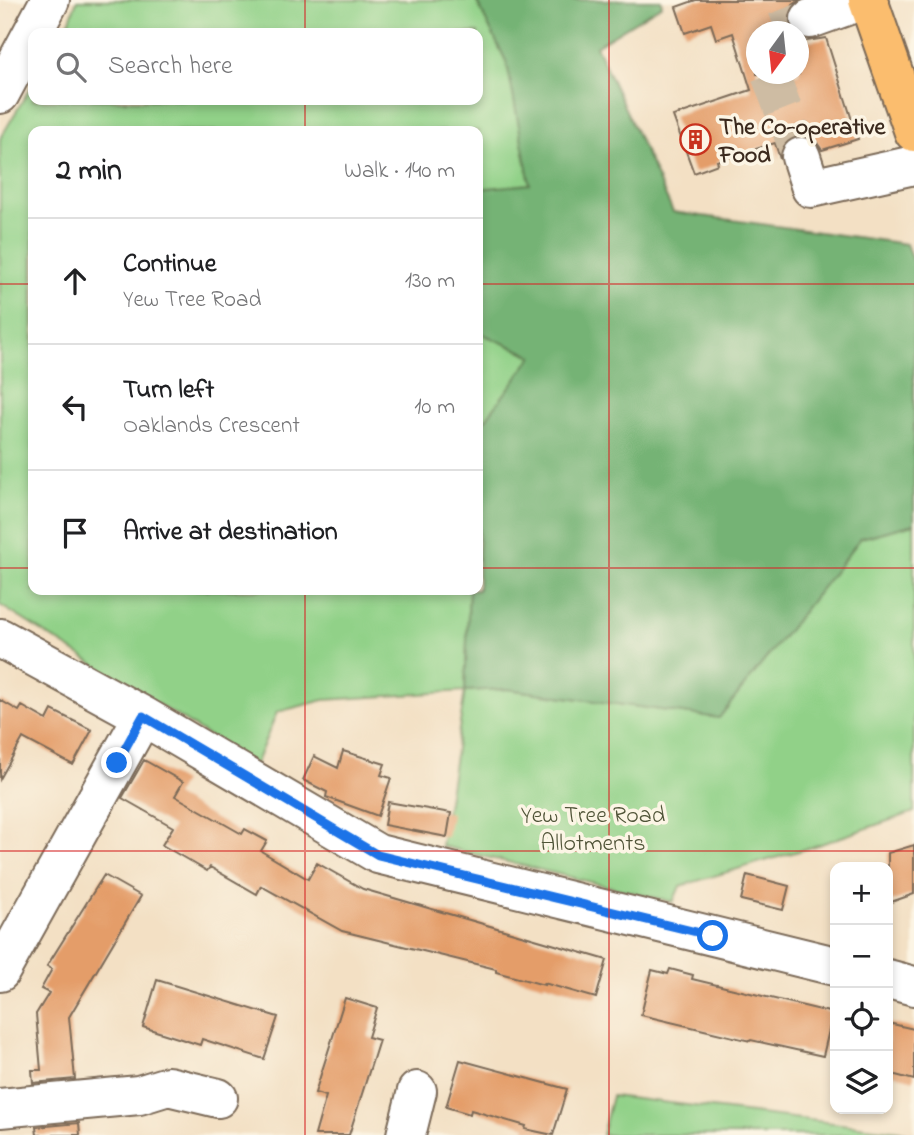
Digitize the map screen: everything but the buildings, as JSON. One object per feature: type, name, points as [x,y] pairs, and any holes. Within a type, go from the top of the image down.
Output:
[{"type":"highway","points":[[865,0],[914,132]]},
{"type":"street","points":[[35,28],[50,0]]},
{"type":"street","points":[[810,19],[865,0]]},
{"type":"street","points":[[0,94],[28,41]]},
{"type":"street","points":[[800,157],[811,188],[914,165]]},
{"type":"street","points":[[0,638],[143,716],[378,855],[830,965]]},
{"type":"street","points":[[0,972],[143,716]]},
{"type":"street","points":[[893,980],[914,986]]},
{"type":"street","points":[[0,1108],[139,1095],[168,1086],[218,1098]]},
{"type":"street","points":[[406,1135],[417,1091]]},
{"type":"green space","points":[[77,0],[476,0],[507,63],[531,185],[483,189],[483,126],[28,126],[28,595],[469,595],[465,691],[324,700],[277,712],[255,765],[0,605],[0,139],[28,91],[28,105],[483,105],[483,28],[66,28]]},
{"type":"green space","points":[[476,0],[661,0],[662,5],[596,46],[673,212],[906,244],[914,265],[914,524],[861,538],[719,718],[507,689],[465,691],[469,595],[483,595],[483,423],[533,356],[483,334],[483,189],[530,184],[507,63]]},
{"type":"green space","points":[[483,334],[533,356],[483,423]]},
{"type":"green space","name":"Yew Tree Road Allotments","points":[[914,524],[914,812],[812,847],[680,886],[673,902],[441,846],[465,691],[507,689],[719,718],[861,538]]},
{"type":"green space","points":[[612,1096],[899,1131],[914,1135],[602,1135]]},
{"type":"tunnel","points":[[805,21],[810,19]]},
{"type":"tunnel","points":[[774,84],[801,157]]},
{"type":"place","name":"The Co-operative Food","points":[[696,140]]},
{"type":"route","points":[[117,763],[143,716],[378,855],[713,936]]}]
